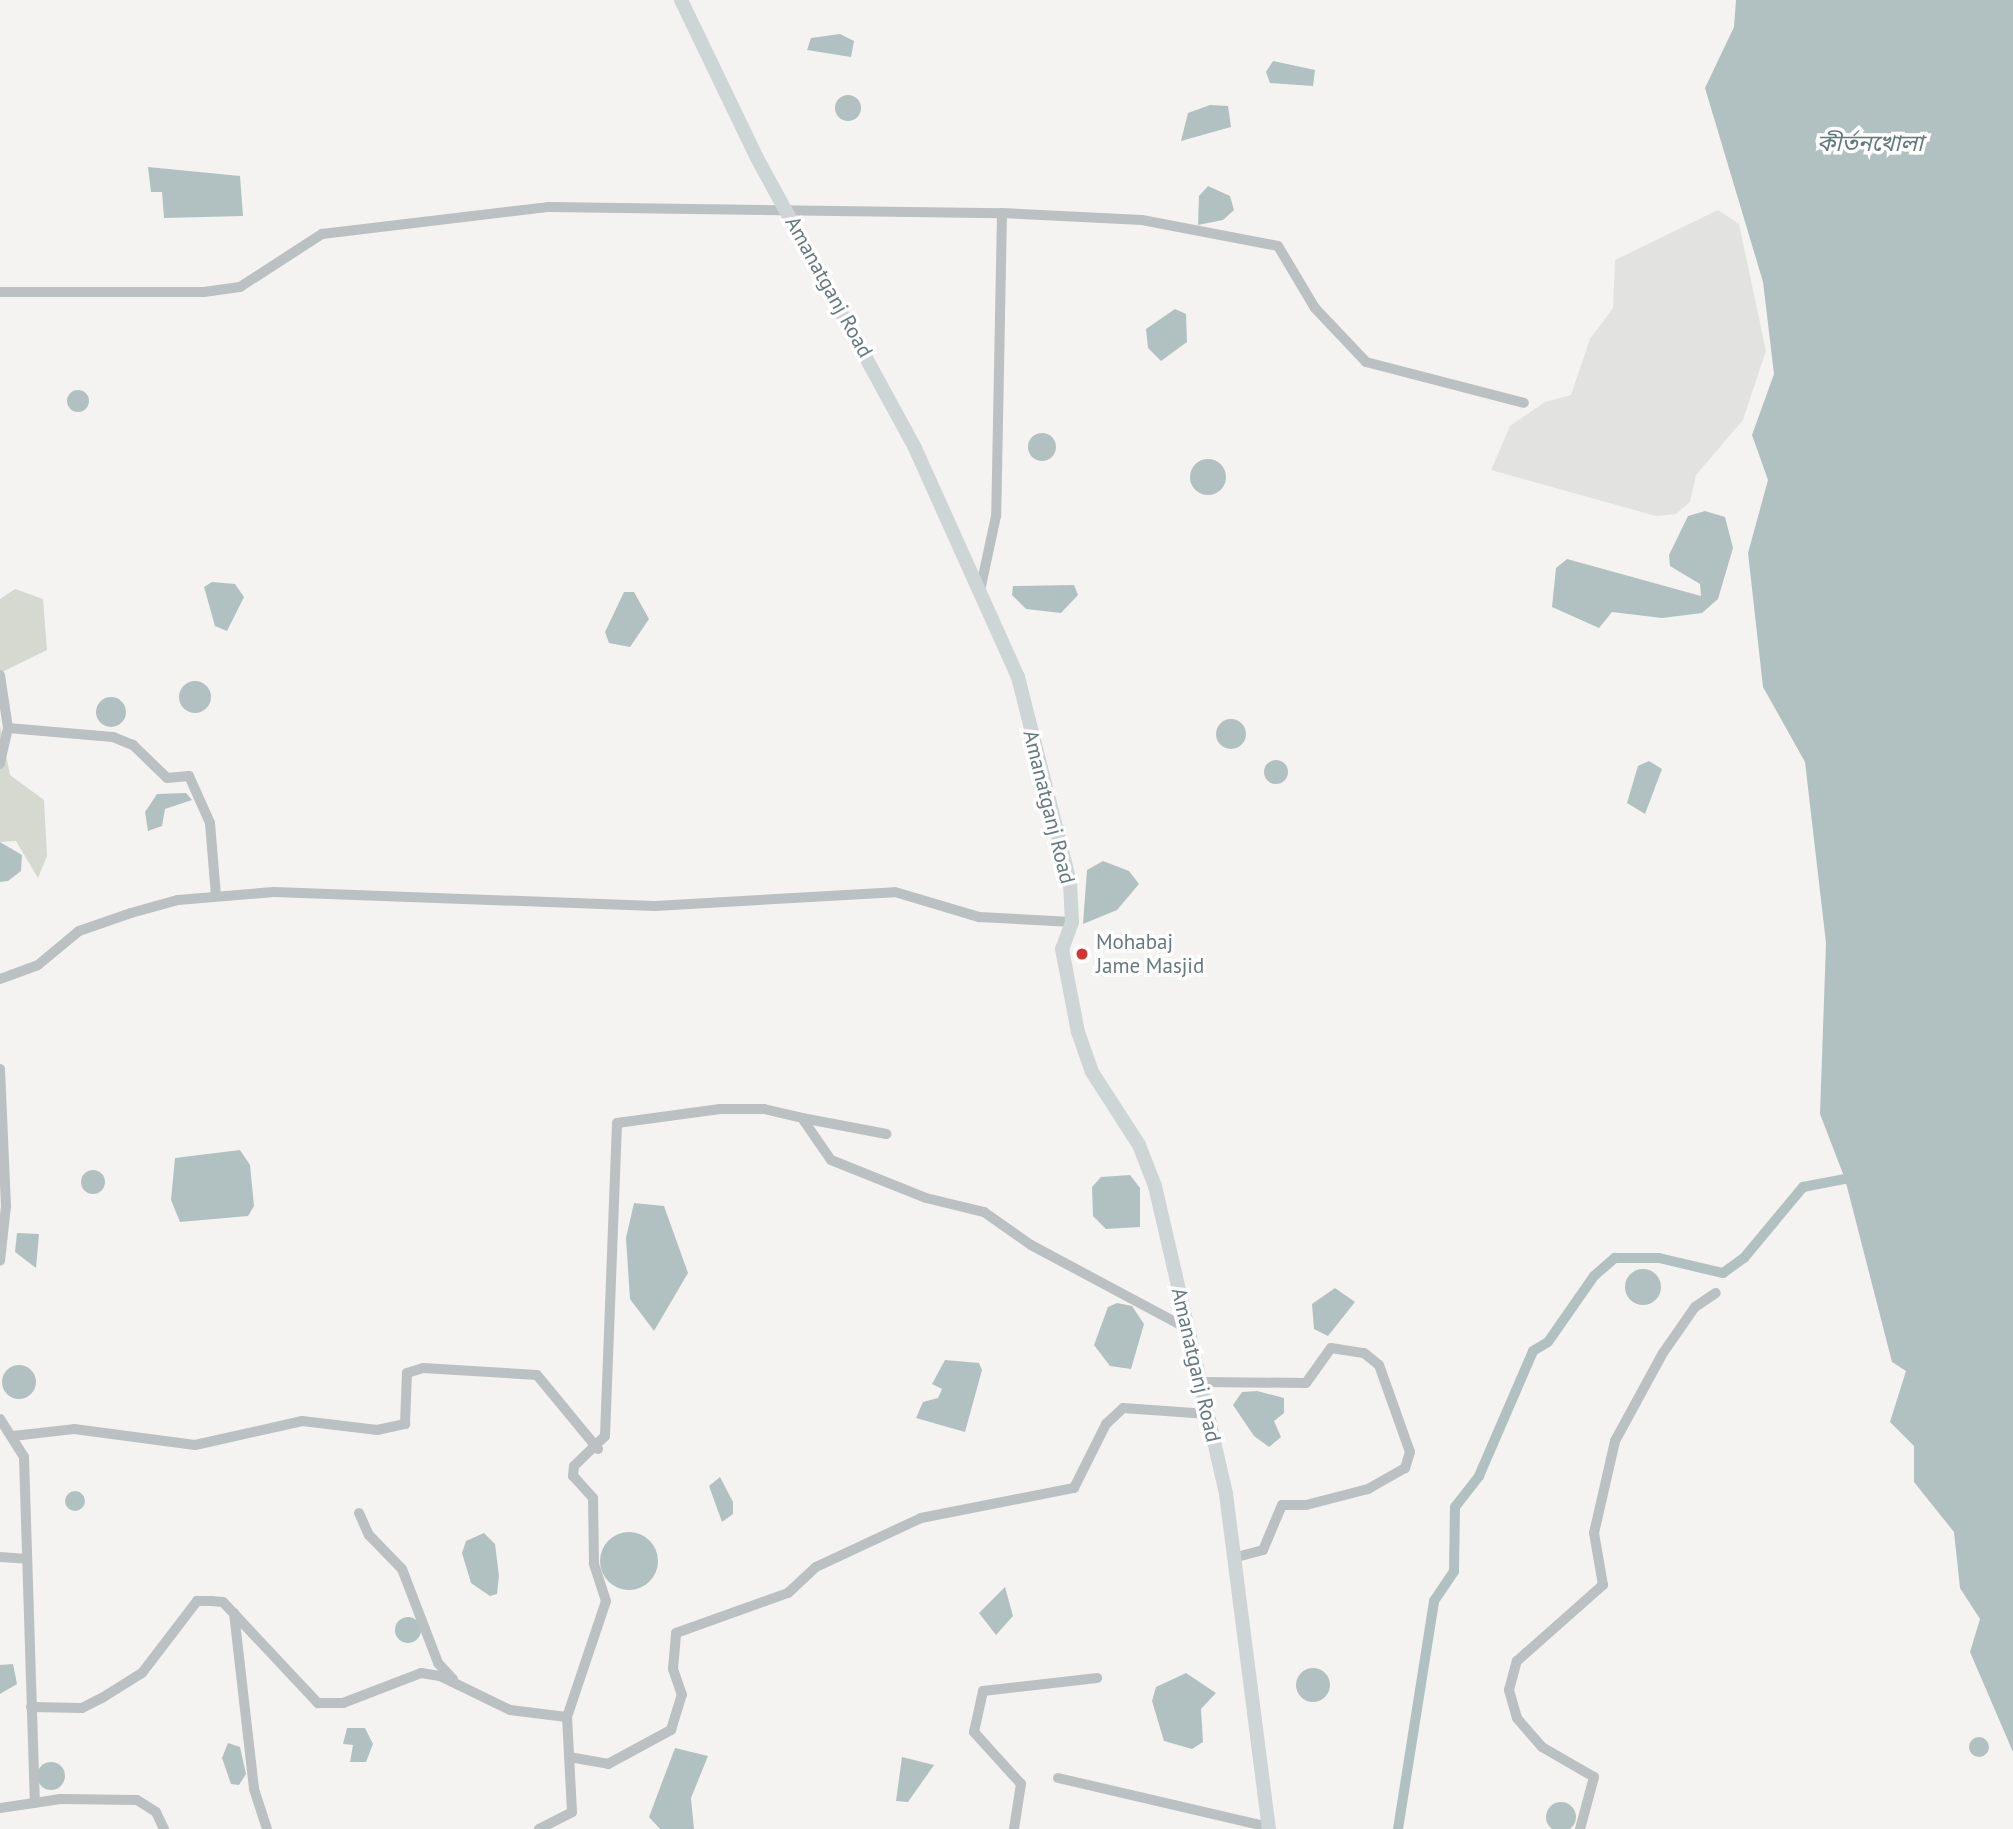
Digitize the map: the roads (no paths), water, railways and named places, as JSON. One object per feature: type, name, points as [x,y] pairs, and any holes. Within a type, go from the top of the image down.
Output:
[{"type":"main road","name":"Amanatganj Road","points":[[681,0],[786,209],[863,348],[981,586],[1017,677],[1070,883],[1072,922],[1062,949],[1078,1032],[1092,1072],[1139,1145],[1155,1186],[1208,1414],[1233,1558],[1269,1828]]},
{"type":"street","points":[[0,292],[167,295],[240,287],[322,234],[549,207],[1002,213],[1142,220],[1278,246],[1315,308],[1366,362],[1524,403]]},
{"type":"street","points":[[981,586],[996,516],[1002,213]]},
{"type":"street","points":[[0,675],[8,728],[0,764]]},
{"type":"street","points":[[8,728],[113,737],[133,745],[167,778],[189,776],[210,822],[216,896]]},
{"type":"street","points":[[0,979],[38,965],[79,931],[177,900],[274,892],[655,906],[895,892],[979,917],[1072,922]]},
{"type":"street","points":[[0,1069],[6,1206],[0,1261]]},
{"type":"street","points":[[538,1829],[572,1812],[567,1717],[606,1601],[594,1563],[593,1497],[573,1476],[574,1466],[597,1450],[605,1436],[613,1342],[617,1123],[720,1109],[764,1109],[887,1134]]},
{"type":"street","points":[[802,1118],[831,1160],[926,1198],[984,1212],[1031,1245],[1188,1329]]},
{"type":"street","points":[[1580,1829],[1594,1777],[1542,1747],[1517,1718],[1509,1690],[1517,1661],[1603,1586],[1594,1533],[1615,1441],[1669,1344],[1695,1307],[1716,1293]]},
{"type":"street","points":[[1200,1382],[1306,1383],[1331,1348],[1364,1353],[1379,1365],[1410,1452],[1405,1468],[1367,1489],[1306,1506],[1282,1505],[1263,1550],[1233,1558]]},
{"type":"street","points":[[13,1436],[74,1429],[195,1445],[302,1421],[377,1430],[405,1424],[407,1373],[423,1368],[537,1375],[597,1450]]},
{"type":"street","points":[[569,1757],[608,1764],[671,1730],[682,1695],[673,1669],[676,1633],[788,1593],[816,1567],[921,1518],[1074,1488],[1106,1424],[1123,1408],[1208,1414]]},
{"type":"street","points":[[0,1419],[24,1457],[35,1803]]},
{"type":"street","points":[[359,1513],[369,1535],[402,1569],[438,1663],[462,1689]]},
{"type":"street","points":[[0,1557],[27,1559]]},
{"type":"street","points":[[31,1707],[82,1708],[142,1673],[197,1601],[223,1602],[318,1703],[343,1703],[421,1673],[519,1712],[567,1717]]},
{"type":"street","points":[[234,1613],[254,1789],[267,1829]]},
{"type":"street","points":[[1014,1829],[1021,1784],[974,1732],[983,1691],[1097,1678]]},
{"type":"street","points":[[1058,1778],[1269,1828]]},
{"type":"street","points":[[0,1808],[35,1803],[137,1800],[156,1812],[164,1829]]},
{"type":"water","name":"কীর্তনখোলা","points":[[1736,0],[2013,0],[2013,1752],[1970,1652],[1980,1619],[1960,1588],[1954,1532],[1914,1482],[1914,1446],[1890,1422],[1906,1371],[1892,1362],[1845,1179],[1820,1114],[1826,943],[1805,762],[1763,687],[1748,553],[1768,480],[1752,435],[1774,374],[1763,282],[1705,88],[1734,27]]},
{"type":"water","points":[[840,34],[854,41],[851,57],[807,50],[811,38]]},
{"type":"water","points":[[1273,61],[1315,70],[1313,86],[1270,83],[1266,72]]},
{"type":"water","points":[[848,95],[857,99],[861,108],[857,117],[848,121],[839,117],[835,108],[839,99]]},
{"type":"water","points":[[1210,105],[1228,106],[1231,127],[1181,141],[1188,113]]},
{"type":"water","points":[[148,167],[240,176],[243,216],[164,218],[162,192],[151,192]]},
{"type":"water","points":[[1208,186],[1230,196],[1234,210],[1223,220],[1198,225],[1199,196]]},
{"type":"water","points":[[1175,309],[1186,314],[1187,342],[1161,361],[1148,348],[1146,329]]},
{"type":"water","points":[[78,390],[86,393],[89,401],[86,409],[78,412],[70,409],[67,401],[70,393]]},
{"type":"water","points":[[1042,433],[1052,437],[1056,447],[1052,457],[1042,461],[1032,457],[1028,447],[1032,437]]},
{"type":"water","points":[[1208,459],[1221,464],[1226,477],[1221,490],[1208,495],[1195,490],[1190,477],[1195,464]]},
{"type":"water","points":[[1705,511],[1725,517],[1733,548],[1718,599],[1702,613],[1662,618],[1612,612],[1599,628],[1552,607],[1556,568],[1567,559],[1701,596],[1700,584],[1670,566],[1669,555],[1688,516]]},
{"type":"water","points":[[212,582],[235,584],[244,597],[227,631],[215,626],[204,587]]},
{"type":"water","points":[[1074,585],[1078,595],[1061,613],[1026,609],[1012,595],[1013,586]]},
{"type":"water","points":[[624,592],[634,592],[649,619],[630,647],[609,643],[605,632]]},
{"type":"water","points":[[195,681],[206,686],[211,697],[206,708],[195,713],[184,708],[179,697],[184,686]]},
{"type":"water","points":[[111,697],[117,698],[125,706],[125,718],[117,726],[111,727],[105,726],[97,718],[96,712],[97,706],[105,698]]},
{"type":"water","points":[[1231,719],[1242,723],[1246,734],[1242,745],[1231,749],[1220,745],[1216,734],[1220,723]]},
{"type":"water","points":[[1276,760],[1285,763],[1288,772],[1285,781],[1276,784],[1267,781],[1264,772],[1267,763]]},
{"type":"water","points":[[1649,761],[1662,769],[1645,814],[1627,803],[1638,766]]},
{"type":"water","points":[[186,793],[192,800],[165,809],[162,826],[148,831],[145,812],[157,794]]},
{"type":"water","points":[[0,842],[22,855],[21,871],[8,881],[0,882]]},
{"type":"water","points":[[1103,861],[1129,871],[1139,884],[1117,910],[1083,924],[1087,870]]},
{"type":"water","points":[[240,1150],[250,1165],[254,1206],[248,1216],[180,1222],[171,1200],[175,1158]]},
{"type":"water","points":[[93,1170],[101,1174],[105,1182],[101,1190],[93,1194],[85,1190],[81,1182],[85,1174]]},
{"type":"water","points":[[1130,1175],[1140,1188],[1140,1227],[1106,1229],[1093,1216],[1092,1187],[1101,1177]]},
{"type":"water","points":[[634,1203],[664,1206],[688,1273],[654,1331],[630,1299],[626,1238]]},
{"type":"water","points":[[17,1233],[39,1234],[36,1268],[15,1252]]},
{"type":"water","points":[[1643,1269],[1655,1275],[1661,1287],[1655,1299],[1643,1305],[1631,1299],[1625,1287],[1631,1275]]},
{"type":"water","points":[[1335,1288],[1355,1302],[1328,1336],[1314,1329],[1312,1304]]},
{"type":"water","points":[[1117,1303],[1132,1306],[1144,1324],[1131,1369],[1110,1366],[1094,1345],[1108,1307]]},
{"type":"water","points":[[945,1360],[979,1363],[982,1370],[965,1432],[916,1418],[923,1402],[938,1398],[942,1389],[932,1384]]},
{"type":"water","points":[[19,1365],[31,1370],[36,1382],[31,1394],[19,1399],[7,1394],[2,1382],[7,1370]]},
{"type":"water","points":[[1257,1391],[1284,1398],[1284,1413],[1274,1421],[1281,1437],[1269,1447],[1254,1436],[1233,1405],[1242,1392]]},
{"type":"water","points":[[720,1477],[733,1502],[733,1514],[722,1522],[709,1486]]},
{"type":"water","points":[[71,1491],[79,1491],[85,1501],[79,1511],[71,1511],[65,1505],[65,1497]]},
{"type":"water","points":[[623,1532],[635,1532],[650,1540],[658,1555],[658,1567],[650,1582],[635,1590],[623,1590],[608,1582],[600,1567],[600,1555],[608,1540]]},
{"type":"water","points":[[484,1533],[495,1544],[499,1576],[497,1594],[490,1596],[471,1583],[462,1553],[466,1541]]},
{"type":"water","points":[[1005,1587],[1013,1616],[996,1635],[979,1613]]},
{"type":"water","points":[[408,1617],[417,1621],[421,1630],[417,1639],[408,1643],[399,1639],[395,1630],[399,1621]]},
{"type":"water","points":[[13,1664],[17,1684],[0,1694],[0,1665]]},
{"type":"water","points":[[1313,1668],[1325,1673],[1330,1685],[1325,1697],[1313,1702],[1301,1697],[1296,1685],[1301,1673]]},
{"type":"water","points":[[1186,1673],[1216,1693],[1201,1709],[1203,1742],[1192,1749],[1164,1741],[1152,1701],[1156,1687]]},
{"type":"water","points":[[347,1728],[365,1728],[373,1744],[366,1762],[350,1762],[353,1745],[343,1744]]},
{"type":"water","points":[[1979,1737],[1986,1740],[1989,1747],[1986,1754],[1979,1757],[1972,1754],[1969,1747],[1972,1740]]},
{"type":"water","points":[[228,1743],[240,1747],[246,1774],[239,1785],[231,1784],[222,1758]]},
{"type":"water","points":[[675,1748],[708,1756],[691,1798],[694,1829],[660,1829],[649,1817]]},
{"type":"water","points":[[902,1757],[934,1765],[908,1802],[896,1801]]},
{"type":"water","points":[[51,1762],[61,1766],[65,1776],[61,1786],[51,1790],[41,1786],[37,1776],[41,1766]]},
{"type":"water","points":[[1561,1802],[1572,1806],[1576,1817],[1572,1828],[1561,1832],[1550,1828],[1546,1817],[1550,1806]]},
{"type":"waterway","points":[[1398,1829],[1434,1601],[1454,1571],[1455,1507],[1479,1476],[1533,1351],[1548,1342],[1594,1276],[1615,1258],[1659,1258],[1723,1273],[1744,1258],[1803,1187],[1845,1179]]},
{"type":"place","name":"Mohabaj Jame Masjid","points":[[1082,954]]}]
